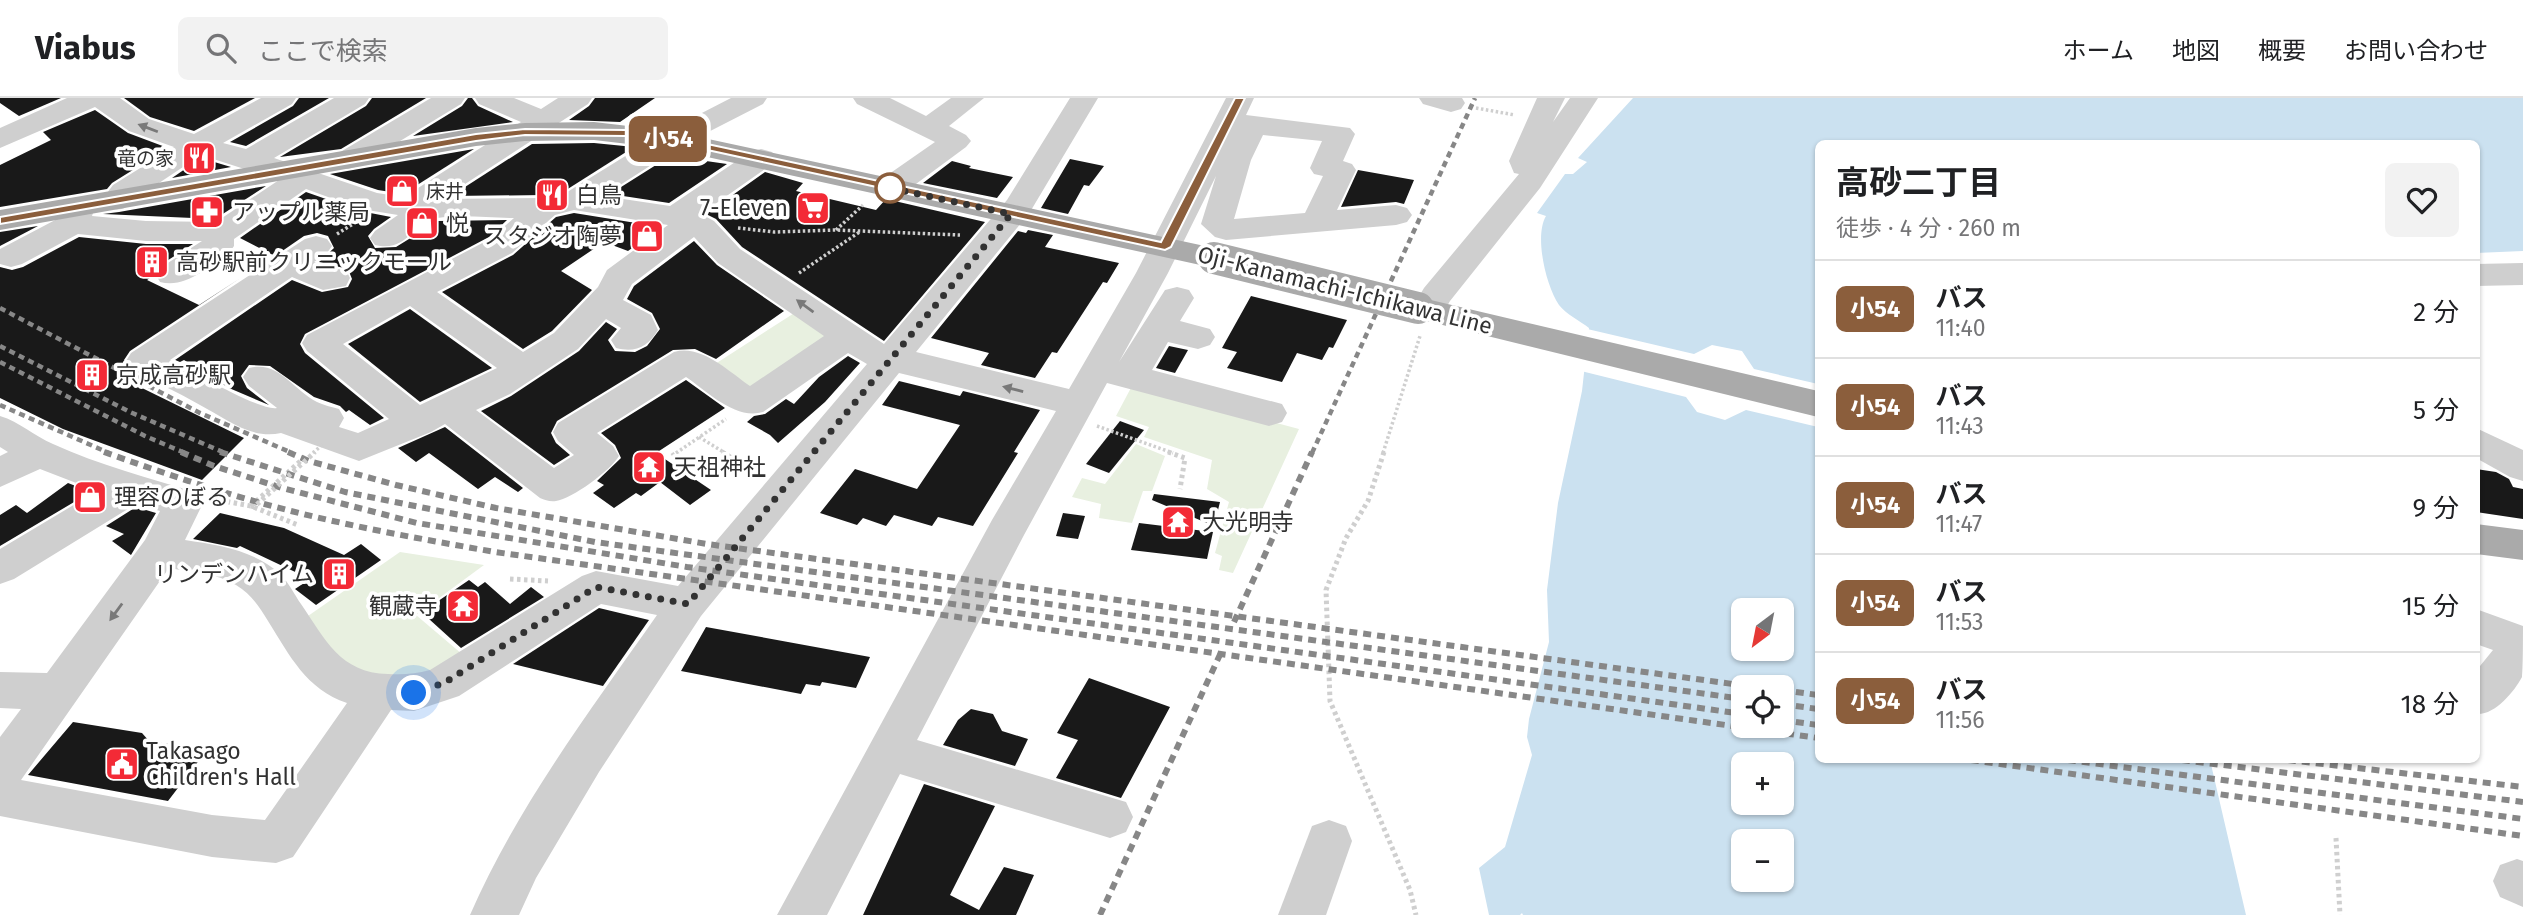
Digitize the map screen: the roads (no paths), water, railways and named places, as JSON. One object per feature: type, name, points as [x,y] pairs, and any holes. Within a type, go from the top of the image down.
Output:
[{"type":"main road","name":"Oji-Kanamachi-Ichikawa Line","points":[[0,220],[76,215],[117,201],[292,175],[348,160],[534,126],[605,132],[671,140],[761,158],[1165,247],[1429,315],[1815,403]]},
{"type":"main road","points":[[2480,540],[2523,545]]},
{"type":"street","points":[[0,139],[91,98]]},
{"type":"street","points":[[102,98],[139,125],[292,175],[406,207],[559,204],[691,222],[729,256],[779,287],[871,353],[1088,415]]},
{"type":"street","points":[[117,201],[124,192],[197,145],[282,98]]},
{"type":"street","points":[[249,160],[355,98]]},
{"type":"street","points":[[348,160],[451,98]]},
{"type":"street","points":[[489,98],[534,126]]},
{"type":"street","points":[[386,238],[406,207],[578,98]]},
{"type":"street","points":[[753,98],[671,140],[559,204],[501,246],[320,343],[553,488],[600,456],[571,432],[686,360],[750,403],[847,337]]},
{"type":"street","points":[[867,98],[956,141],[887,187]]},
{"type":"street","points":[[928,128],[970,98]]},
{"type":"street","points":[[494,915],[519,863],[583,758],[688,604],[1011,214],[1084,98]]},
{"type":"street","points":[[1429,315],[1436,296],[1528,182],[1584,98]]},
{"type":"street","points":[[1528,182],[1524,162],[1546,107]]},
{"type":"street","points":[[1239,115],[1236,160],[1217,224],[1226,230],[1396,215]]},
{"type":"street","points":[[1239,115],[1340,134],[1325,168],[1341,170],[1317,222]]},
{"type":"street","points":[[801,915],[1006,531],[1088,415],[1114,373],[1165,247],[1239,115]]},
{"type":"street","points":[[334,278],[323,279],[304,255],[143,361],[215,397],[239,413],[269,423],[283,420],[359,448],[434,416],[523,369],[566,341],[602,303],[619,278],[691,222],[761,158]]},
{"type":"street","points":[[218,235],[292,175]]},
{"type":"street","points":[[11,257],[76,215],[146,231],[213,231],[218,235]]},
{"type":"street","points":[[172,275],[218,246],[218,235]]},
{"type":"street","points":[[2480,275],[2523,274]]},
{"type":"street","points":[[413,292],[523,369]]},
{"type":"street","points":[[1114,373],[1159,328],[1178,298]]},
{"type":"street","points":[[602,303],[639,323],[641,330],[628,340]]},
{"type":"street","points":[[1159,328],[1198,337]]},
{"type":"street","points":[[1114,373],[1269,413]]},
{"type":"street","points":[[261,377],[304,411],[310,411],[373,442]]},
{"type":"street","points":[[0,429],[38,453],[131,489],[193,500],[184,503],[157,554],[0,773]]},
{"type":"street","points":[[2480,443],[2523,467]]},
{"type":"street","points":[[0,473],[38,453]]},
{"type":"street","points":[[0,568],[131,489]]},
{"type":"street","points":[[157,554],[223,561],[251,574],[267,586],[313,656],[333,677],[352,687],[380,692],[414,693],[444,683],[596,587],[688,604]]},
{"type":"street","points":[[2480,628],[2523,645],[2480,697]]},
{"type":"street","points":[[0,690],[58,692]]},
{"type":"street","points":[[0,796],[212,836],[276,842],[380,692]]},
{"type":"street","points":[[889,751],[1110,817]]},
{"type":"street","points":[[1302,915],[1329,841]]},
{"type":"water","points":[[1633,98],[2523,98],[2523,251],[2480,253],[2480,140],[1815,140],[1815,763],[2211,763],[2246,915],[1489,915],[1479,868],[1505,847],[1532,755],[1527,737],[1529,719],[1549,642],[1547,590],[1558,503],[1582,391],[1589,328],[1565,311],[1554,297],[1541,248],[1546,216],[1537,213],[1565,174],[1573,174],[1587,162],[1578,158]]},
{"type":"railway","points":[[1312,453],[1475,98]]},
{"type":"railway","points":[[0,308],[200,413],[292,453]]},
{"type":"railway","points":[[0,346],[130,412],[225,453]]},
{"type":"railway","points":[[0,362],[145,436],[185,453]]},
{"type":"railway","points":[[0,405],[109,453]]},
{"type":"railway","points":[[104,452],[197,484],[291,511],[495,552],[1220,654]]},
{"type":"railway","points":[[181,452],[214,466],[282,488],[417,523],[687,567],[1731,712]]},
{"type":"railway","points":[[220,452],[345,492],[595,542],[1731,697]]},
{"type":"railway","points":[[288,452],[309,461],[396,485],[496,508],[707,544],[1237,616]]},
{"type":"railway","points":[[1237,616],[1312,452]]},
{"type":"railway","points":[[1234,622],[1237,616]]},
{"type":"railway","points":[[1237,616],[1731,684]]},
{"type":"railway","points":[[1220,654],[1223,648]]},
{"type":"railway","points":[[1100,915],[1220,654]]},
{"type":"railway","points":[[1220,654],[1815,738]]},
{"type":"railway","points":[[1794,692],[1815,695]]},
{"type":"railway","points":[[1794,706],[1815,709]]},
{"type":"railway","points":[[1794,722],[1815,725]]},
{"type":"railway","points":[[1993,763],[2523,836]]},
{"type":"railway","points":[[2091,763],[2523,819]]},
{"type":"railway","points":[[2206,763],[2523,802]]},
{"type":"railway","points":[[2314,763],[2523,787]]},
{"type":"place","name":"竜の家","points":[[199,158]]},
{"type":"place","name":"床井","points":[[402,191]]},
{"type":"place","name":"白鳥","points":[[552,195]]},
{"type":"place","name":"7-Eleven","points":[[813,208]]},
{"type":"place","name":"アップル薬局","points":[[207,212]]},
{"type":"place","name":"悦","points":[[422,223]]},
{"type":"place","name":"スタジオ陶夢","points":[[647,236]]},
{"type":"place","name":"高砂駅前クリニックモール","points":[[152,262]]},
{"type":"place","name":"京成高砂駅","points":[[92,375]]},
{"type":"place","name":"天祖神社","points":[[649,467]]},
{"type":"place","name":"理容のぼる","points":[[90,497]]},
{"type":"place","name":"大光明寺","points":[[1178,522]]},
{"type":"place","name":"リンデンハイム","points":[[339,574]]},
{"type":"place","name":"観蔵寺","points":[[463,606]]},
{"type":"place","name":"Takasago Children's Hall","points":[[122,764]]}]
